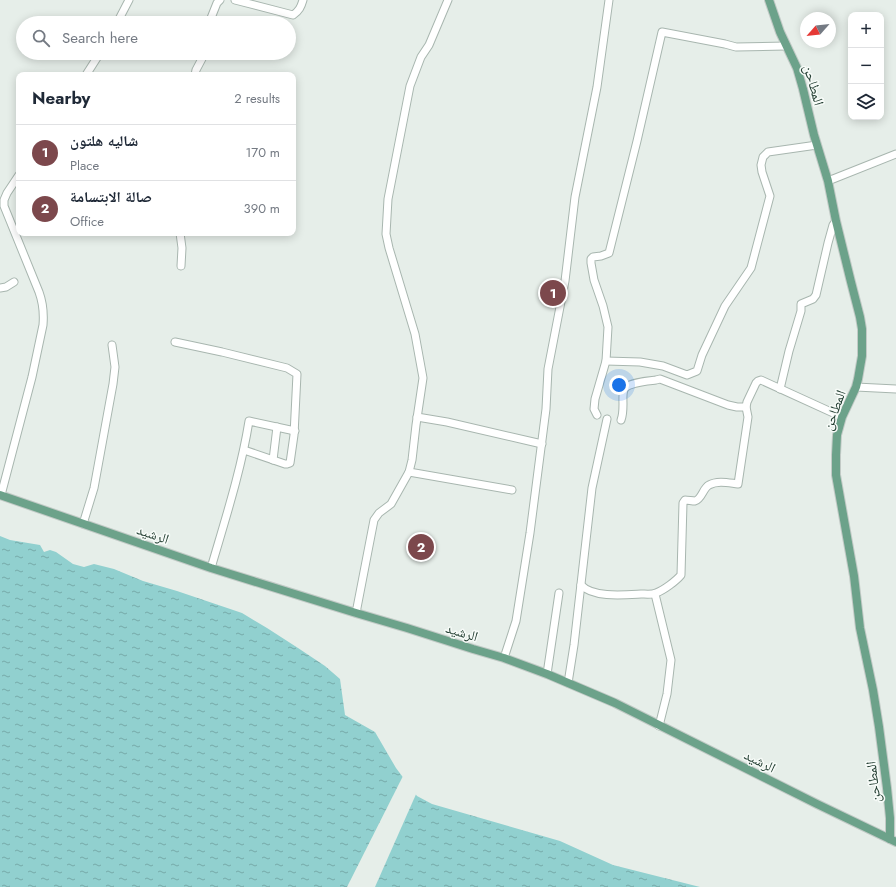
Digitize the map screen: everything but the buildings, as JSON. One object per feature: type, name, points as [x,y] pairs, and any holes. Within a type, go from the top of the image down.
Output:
[{"type":"main road","name":"المطاحن","points":[[769,0],[786,46],[797,68],[803,89],[828,181],[862,329],[862,356],[856,387],[842,417],[837,435],[836,475],[854,576],[860,628],[879,727],[893,840]]},
{"type":"main road","name":"الرشيد","points":[[0,495],[211,568],[504,658],[547,674],[615,703],[817,804],[893,840]]},
{"type":"street","points":[[121,16],[129,0]]},
{"type":"street","points":[[212,16],[217,3],[220,0]]},
{"type":"street","points":[[235,0],[294,15],[301,7],[303,0]]},
{"type":"street","points":[[356,613],[374,520],[379,513],[391,504],[409,472],[412,460],[423,378],[415,334],[386,234],[388,198],[410,86],[421,57],[429,45],[448,0]]},
{"type":"street","points":[[504,658],[516,621],[542,444],[548,369],[566,281],[574,197],[597,87],[609,0]]},
{"type":"street","points":[[597,415],[594,409],[595,399],[606,361],[608,327],[590,263],[593,257],[609,253],[662,32],[736,47],[786,46]]},
{"type":"street","points":[[88,72],[96,60]]},
{"type":"street","points":[[196,72],[201,60]]},
{"type":"street","points":[[606,361],[640,362],[663,366],[687,375],[697,371],[702,355],[726,306],[751,268],[770,196],[762,172],[761,165],[763,157],[768,152],[817,145]]},
{"type":"street","points":[[828,181],[896,154]]},
{"type":"street","points":[[16,180],[7,193],[4,200],[4,206],[16,235]]},
{"type":"street","points":[[780,389],[801,311],[801,304],[813,299],[816,295],[828,243],[836,221]]},
{"type":"street","points":[[0,495],[32,376],[44,317],[43,304],[39,292],[16,236]]},
{"type":"street","points":[[180,236],[182,248],[181,266]]},
{"type":"street","points":[[0,288],[6,287],[14,282]]},
{"type":"street","points":[[174,342],[287,368],[297,374],[294,431],[290,463],[286,464],[244,450]]},
{"type":"street","points":[[83,524],[94,488],[112,390],[114,367],[112,345]]},
{"type":"street","points":[[621,420],[623,415],[624,391],[626,388],[633,384],[656,380],[666,382],[728,405],[746,407]]},
{"type":"street","points":[[581,585],[584,589],[601,594],[656,594],[682,575],[682,506],[684,501],[698,499],[706,487],[714,483],[722,482],[738,484],[748,417],[746,407],[753,388],[758,381],[762,380],[842,417]]},
{"type":"street","points":[[856,387],[896,389]]},
{"type":"street","points":[[417,417],[447,422],[542,444]]},
{"type":"street","points":[[568,683],[574,645],[592,488],[607,420]]},
{"type":"street","points":[[211,568],[244,450],[249,421],[294,431]]},
{"type":"street","points":[[273,460],[276,427]]},
{"type":"street","points":[[409,472],[512,490]]},
{"type":"street","points":[[547,674],[559,593]]},
{"type":"street","points":[[656,594],[671,660],[667,694],[659,726]]},
{"type":"water","points":[[0,536],[10,540],[40,545],[44,552],[50,550],[56,552],[73,564],[84,567],[94,564],[114,569],[143,581],[242,613],[267,628],[325,666],[340,679],[345,715],[375,732],[396,768],[417,796],[432,804],[560,841],[613,865],[700,887],[0,887]]},
{"type":"pier","points":[[404,774],[417,792],[375,887],[347,887]]},
{"type":"place","name":"شاليه هلتون","points":[[553,293]]},
{"type":"place","name":"صالة الابتسامة","points":[[421,547]]}]
